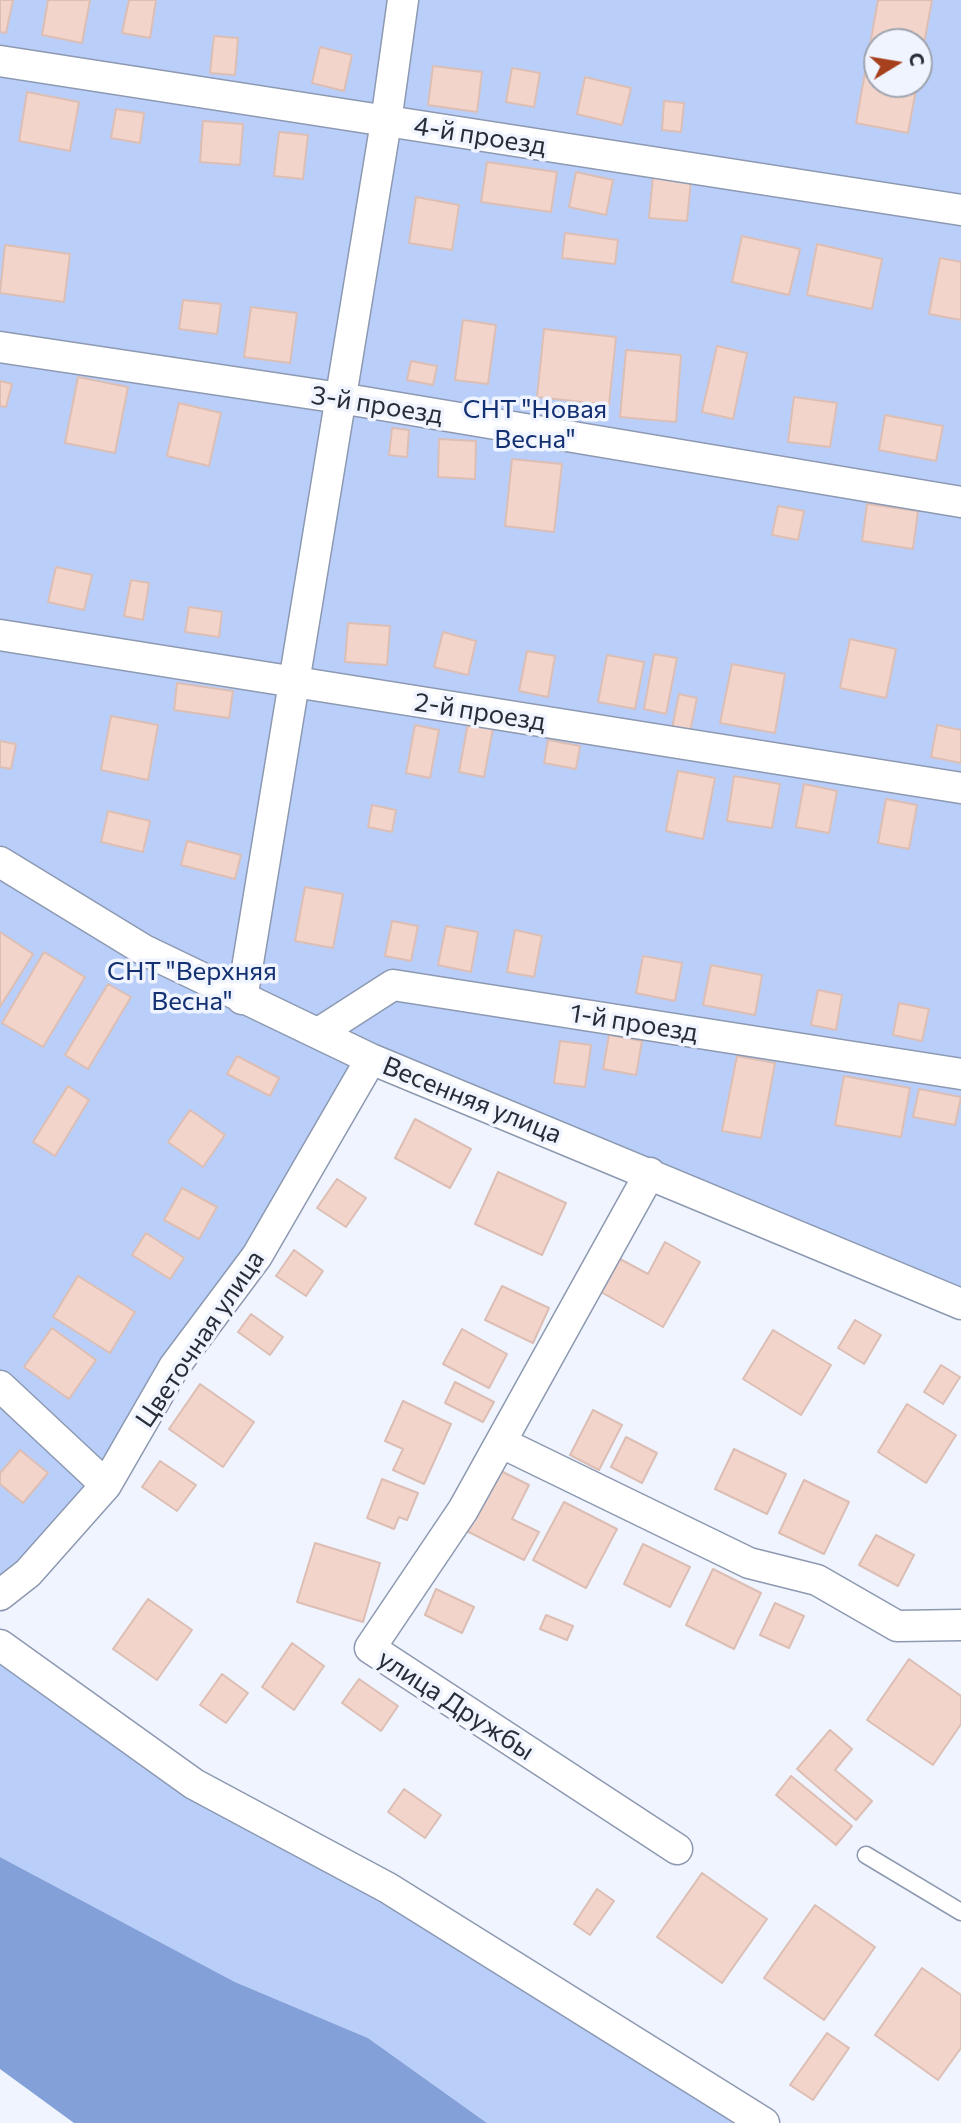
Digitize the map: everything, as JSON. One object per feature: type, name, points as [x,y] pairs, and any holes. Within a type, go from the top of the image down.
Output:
[{"type":"street","points":[[242,999],[386,122],[403,0]]},
{"type":"street","name":"4-й проезд","points":[[0,61],[961,210]]},
{"type":"street","name":"3-й проезд","points":[[0,347],[340,398],[961,502]]},
{"type":"street","name":"2-й проезд","points":[[0,635],[961,788]]},
{"type":"street","name":"Весенняя улица","points":[[0,862],[144,950],[242,999],[320,1032],[371,1059],[961,1304]]},
{"type":"street","name":"1-й проезд","points":[[320,1032],[393,985],[961,1074]]},
{"type":"street","name":"Цветочная улица","points":[[0,1595],[29,1573],[106,1485],[174,1367],[257,1256],[371,1059]]},
{"type":"street","name":"улица Дружбы","points":[[650,1173],[463,1510],[370,1648],[677,1850]]},
{"type":"street","points":[[0,1386],[106,1485]]},
{"type":"street","points":[[502,1443],[749,1563],[817,1580],[897,1626],[961,1625]]},
{"type":"street","points":[[0,1644],[194,1784],[388,1888],[764,2123]]},
{"type":"lane","points":[[866,1855],[961,1912]]},
{"type":"green space","name":"СНТ \"Новая Весна\"","points":[[0,0],[961,0],[961,1304],[371,1059],[106,1485],[0,1595]]},
{"type":"green space","points":[[0,1645],[194,1784],[764,2123],[487,2123],[368,2038],[235,1982],[0,1857]]},
{"type":"shaded area","points":[[0,1857],[235,1982],[368,2038],[487,2123],[74,2123],[0,2069]]},
{"type":"building","points":[[0,0],[13,0],[6,33],[0,32]]},
{"type":"building","points":[[48,0],[90,0],[82,43],[42,35]]},
{"type":"building","points":[[129,0],[156,0],[150,38],[122,33]]},
{"type":"building","points":[[878,0],[932,0],[927,28],[873,28]]},
{"type":"building","points":[[214,36],[238,38],[235,75],[210,73]]},
{"type":"building","points":[[320,47],[352,55],[344,91],[312,83]]},
{"type":"building","points":[[433,66],[482,72],[477,112],[428,105]]},
{"type":"building","points":[[512,68],[540,73],[534,107],[506,102]]},
{"type":"building","points":[[585,77],[631,88],[622,125],[577,114]]},
{"type":"building","points":[[863,84],[863,98],[914,98],[908,133],[856,123]]},
{"type":"building","points":[[27,92],[79,102],[70,151],[19,141]]},
{"type":"building","points":[[664,101],[684,103],[681,132],[662,130]]},
{"type":"building","points":[[116,109],[144,113],[140,143],[111,138]]},
{"type":"building","points":[[203,121],[243,124],[240,165],[200,162]]},
{"type":"building","points":[[279,132],[308,135],[303,179],[274,176]]},
{"type":"building","points":[[487,162],[557,172],[551,212],[481,202]]},
{"type":"building","points":[[576,172],[613,180],[606,215],[569,207]]},
{"type":"building","points":[[653,177],[691,180],[687,221],[649,218]]},
{"type":"building","points":[[416,197],[459,205],[452,250],[409,243]]},
{"type":"building","points":[[565,233],[618,240],[615,264],[562,258]]},
{"type":"building","points":[[742,236],[800,249],[789,295],[732,282]]},
{"type":"building","points":[[817,244],[882,259],[872,309],[807,295]]},
{"type":"building","points":[[5,245],[70,254],[64,302],[0,293]]},
{"type":"building","points":[[940,258],[961,262],[961,320],[929,314]]},
{"type":"building","points":[[183,300],[221,304],[217,334],[179,329]]},
{"type":"building","points":[[251,307],[297,313],[290,363],[244,357]]},
{"type":"building","points":[[463,320],[496,325],[488,384],[455,380]]},
{"type":"building","points":[[544,329],[616,337],[609,405],[537,397]]},
{"type":"building","points":[[717,346],[747,353],[733,419],[702,412]]},
{"type":"building","points":[[626,350],[681,355],[676,422],[620,417]]},
{"type":"building","points":[[411,361],[437,366],[433,385],[407,380]]},
{"type":"building","points":[[78,377],[128,387],[115,453],[65,443]]},
{"type":"building","points":[[0,381],[12,384],[6,407],[0,406]]},
{"type":"building","points":[[794,397],[837,403],[830,447],[788,442]]},
{"type":"building","points":[[179,403],[221,413],[209,466],[167,456]]},
{"type":"building","points":[[885,415],[943,426],[936,461],[879,450]]},
{"type":"building","points":[[392,428],[409,430],[407,457],[389,455]]},
{"type":"building","points":[[439,439],[476,441],[475,479],[438,477]]},
{"type":"building","points":[[512,459],[562,464],[554,532],[505,526]]},
{"type":"building","points":[[867,504],[918,511],[913,549],[862,541]]},
{"type":"building","points":[[778,506],[804,511],[798,540],[772,535]]},
{"type":"building","points":[[56,567],[92,575],[84,610],[48,602]]},
{"type":"building","points":[[131,580],[149,583],[143,620],[124,616]]},
{"type":"building","points":[[189,607],[222,612],[219,637],[185,632]]},
{"type":"building","points":[[348,623],[390,626],[387,665],[345,662]]},
{"type":"building","points":[[443,632],[476,641],[468,675],[434,667]]},
{"type":"building","points":[[850,639],[896,649],[886,698],[840,688]]},
{"type":"building","points":[[527,651],[555,656],[548,697],[519,691]]},
{"type":"building","points":[[654,654],[677,658],[666,714],[644,709]]},
{"type":"building","points":[[607,655],[644,662],[635,709],[598,702]]},
{"type":"building","points":[[732,664],[785,674],[775,733],[720,723]]},
{"type":"building","points":[[177,683],[233,691],[229,718],[174,710]]},
{"type":"building","points":[[679,694],[697,698],[690,732],[672,729]]},
{"type":"building","points":[[111,716],[158,725],[148,780],[101,770]]},
{"type":"building","points":[[468,723],[493,728],[484,777],[459,772]]},
{"type":"building","points":[[415,725],[439,730],[430,778],[406,773]]},
{"type":"building","points":[[937,725],[961,730],[961,763],[931,757]]},
{"type":"building","points":[[548,740],[580,746],[576,769],[544,763]]},
{"type":"building","points":[[0,741],[16,744],[11,769],[0,767]]},
{"type":"building","points":[[678,771],[715,778],[703,839],[666,831]]},
{"type":"building","points":[[734,776],[780,784],[772,828],[727,821]]},
{"type":"building","points":[[804,784],[837,791],[829,833],[796,827]]},
{"type":"building","points":[[886,799],[917,805],[909,849],[878,843]]},
{"type":"building","points":[[372,805],[396,810],[392,832],[368,827]]},
{"type":"building","points":[[108,811],[150,821],[143,852],[101,842]]},
{"type":"building","points":[[187,841],[241,855],[235,879],[181,865]]},
{"type":"building","points":[[305,887],[343,894],[333,948],[295,941]]},
{"type":"building","points":[[392,921],[418,926],[411,961],[385,956]]},
{"type":"building","points":[[446,926],[478,932],[471,972],[438,965]]},
{"type":"building","points":[[515,930],[542,936],[534,977],[507,972]]},
{"type":"building","points":[[0,932],[33,954],[0,1007]]},
{"type":"building","points":[[44,952],[85,977],[43,1047],[2,1023]]},
{"type":"building","points":[[643,956],[682,963],[675,1001],[636,993]]},
{"type":"building","points":[[711,965],[762,975],[755,1015],[703,1005]]},
{"type":"building","points":[[108,984],[131,997],[88,1069],[65,1055]]},
{"type":"building","points":[[818,990],[842,995],[836,1030],[811,1025]]},
{"type":"building","points":[[899,1003],[929,1009],[922,1041],[893,1035]]},
{"type":"building","points":[[609,1035],[642,1041],[636,1075],[603,1069]]},
{"type":"building","points":[[560,1041],[591,1045],[585,1087],[554,1083]]},
{"type":"building","points":[[237,1056],[279,1078],[270,1096],[227,1074]]},
{"type":"building","points":[[737,1056],[775,1063],[761,1138],[722,1131]]},
{"type":"building","points":[[844,1076],[910,1088],[901,1137],[835,1125]]},
{"type":"building","points":[[68,1086],[89,1100],[55,1156],[33,1142]]},
{"type":"building","points":[[919,1089],[961,1097],[955,1125],[913,1117]]},
{"type":"building","points":[[190,1110],[225,1135],[203,1167],[168,1142]]},
{"type":"building","points":[[415,1119],[471,1149],[450,1188],[395,1158]]},
{"type":"building","points":[[498,1172],[566,1203],[542,1255],[475,1224]]},
{"type":"building","points":[[337,1179],[366,1198],[346,1227],[317,1208]]},
{"type":"building","points":[[182,1188],[217,1207],[199,1239],[164,1220]]},
{"type":"building","points":[[146,1233],[184,1258],[170,1279],[132,1255]]},
{"type":"building","points":[[665,1242],[700,1262],[663,1327],[601,1292],[620,1259],[648,1274]]},
{"type":"building","points":[[294,1250],[323,1271],[306,1296],[276,1276]]},
{"type":"building","points":[[78,1276],[135,1312],[110,1353],[53,1317]]},
{"type":"building","points":[[502,1286],[549,1308],[533,1343],[485,1320]]},
{"type":"building","points":[[251,1314],[283,1337],[270,1355],[238,1332]]},
{"type":"building","points":[[855,1320],[881,1335],[864,1364],[838,1348]]},
{"type":"building","points":[[52,1328],[96,1360],[69,1399],[24,1367]]},
{"type":"building","points":[[462,1329],[507,1354],[489,1388],[443,1364]]},
{"type":"building","points":[[773,1330],[831,1365],[801,1415],[743,1379]]},
{"type":"building","points":[[941,1365],[960,1377],[943,1404],[924,1392]]},
{"type":"building","points":[[455,1382],[494,1402],[483,1422],[445,1403]]},
{"type":"building","points":[[200,1384],[254,1422],[223,1467],[169,1429]]},
{"type":"building","points":[[403,1401],[451,1424],[424,1484],[393,1470],[403,1449],[385,1441]]},
{"type":"building","points":[[907,1404],[956,1435],[926,1483],[878,1452]]},
{"type":"building","points":[[593,1410],[622,1425],[599,1470],[570,1455]]},
{"type":"building","points":[[626,1437],[657,1453],[642,1483],[611,1467]]},
{"type":"building","points":[[734,1449],[786,1474],[767,1514],[715,1489]]},
{"type":"building","points":[[20,1450],[48,1473],[23,1503],[0,1484],[0,1473]]},
{"type":"building","points":[[160,1461],[196,1485],[177,1511],[142,1487]]},
{"type":"building","points":[[497,1469],[529,1485],[512,1519],[539,1532],[524,1560],[467,1531]]},
{"type":"building","points":[[382,1479],[418,1493],[407,1520],[399,1517],[394,1529],[367,1518]]},
{"type":"building","points":[[804,1480],[849,1502],[824,1554],[779,1533]]},
{"type":"building","points":[[564,1502],[617,1529],[586,1588],[533,1560]]},
{"type":"building","points":[[876,1535],[914,1555],[898,1586],[859,1565]]},
{"type":"building","points":[[315,1543],[380,1563],[363,1622],[297,1602]]},
{"type":"building","points":[[643,1544],[690,1567],[670,1607],[624,1584]]},
{"type":"building","points":[[713,1569],[761,1593],[734,1649],[686,1625]]},
{"type":"building","points":[[436,1589],[474,1607],[462,1633],[425,1615]]},
{"type":"building","points":[[148,1599],[192,1630],[157,1680],[113,1649]]},
{"type":"building","points":[[775,1603],[804,1616],[789,1648],[760,1635]]},
{"type":"building","points":[[546,1615],[573,1626],[567,1640],[540,1629]]},
{"type":"building","points":[[292,1643],[324,1666],[294,1710],[262,1687]]},
{"type":"building","points":[[909,1659],[961,1696],[961,1724],[933,1765],[867,1720]]},
{"type":"building","points":[[222,1674],[248,1693],[226,1723],[200,1705]]},
{"type":"building","points":[[359,1679],[398,1706],[381,1731],[342,1703]]},
{"type":"building","points":[[830,1730],[852,1749],[835,1770],[872,1801],[856,1820],[797,1769]]},
{"type":"building","points":[[791,1776],[852,1826],[836,1845],[776,1795]]},
{"type":"building","points":[[404,1789],[441,1815],[425,1838],[388,1812]]},
{"type":"building","points":[[702,1873],[767,1919],[722,1983],[657,1937]]},
{"type":"building","points":[[597,1889],[614,1901],[590,1935],[574,1924]]},
{"type":"building","points":[[815,1905],[875,1947],[824,2020],[764,1978]]},
{"type":"building","points":[[922,1968],[961,1995],[961,2048],[938,2080],[875,2035]]},
{"type":"building","points":[[827,2033],[849,2048],[813,2100],[790,2085]]},
{"type":"park label","name":"СНТ \"Верхняя Весна\"","points":[[192,986]]}]
